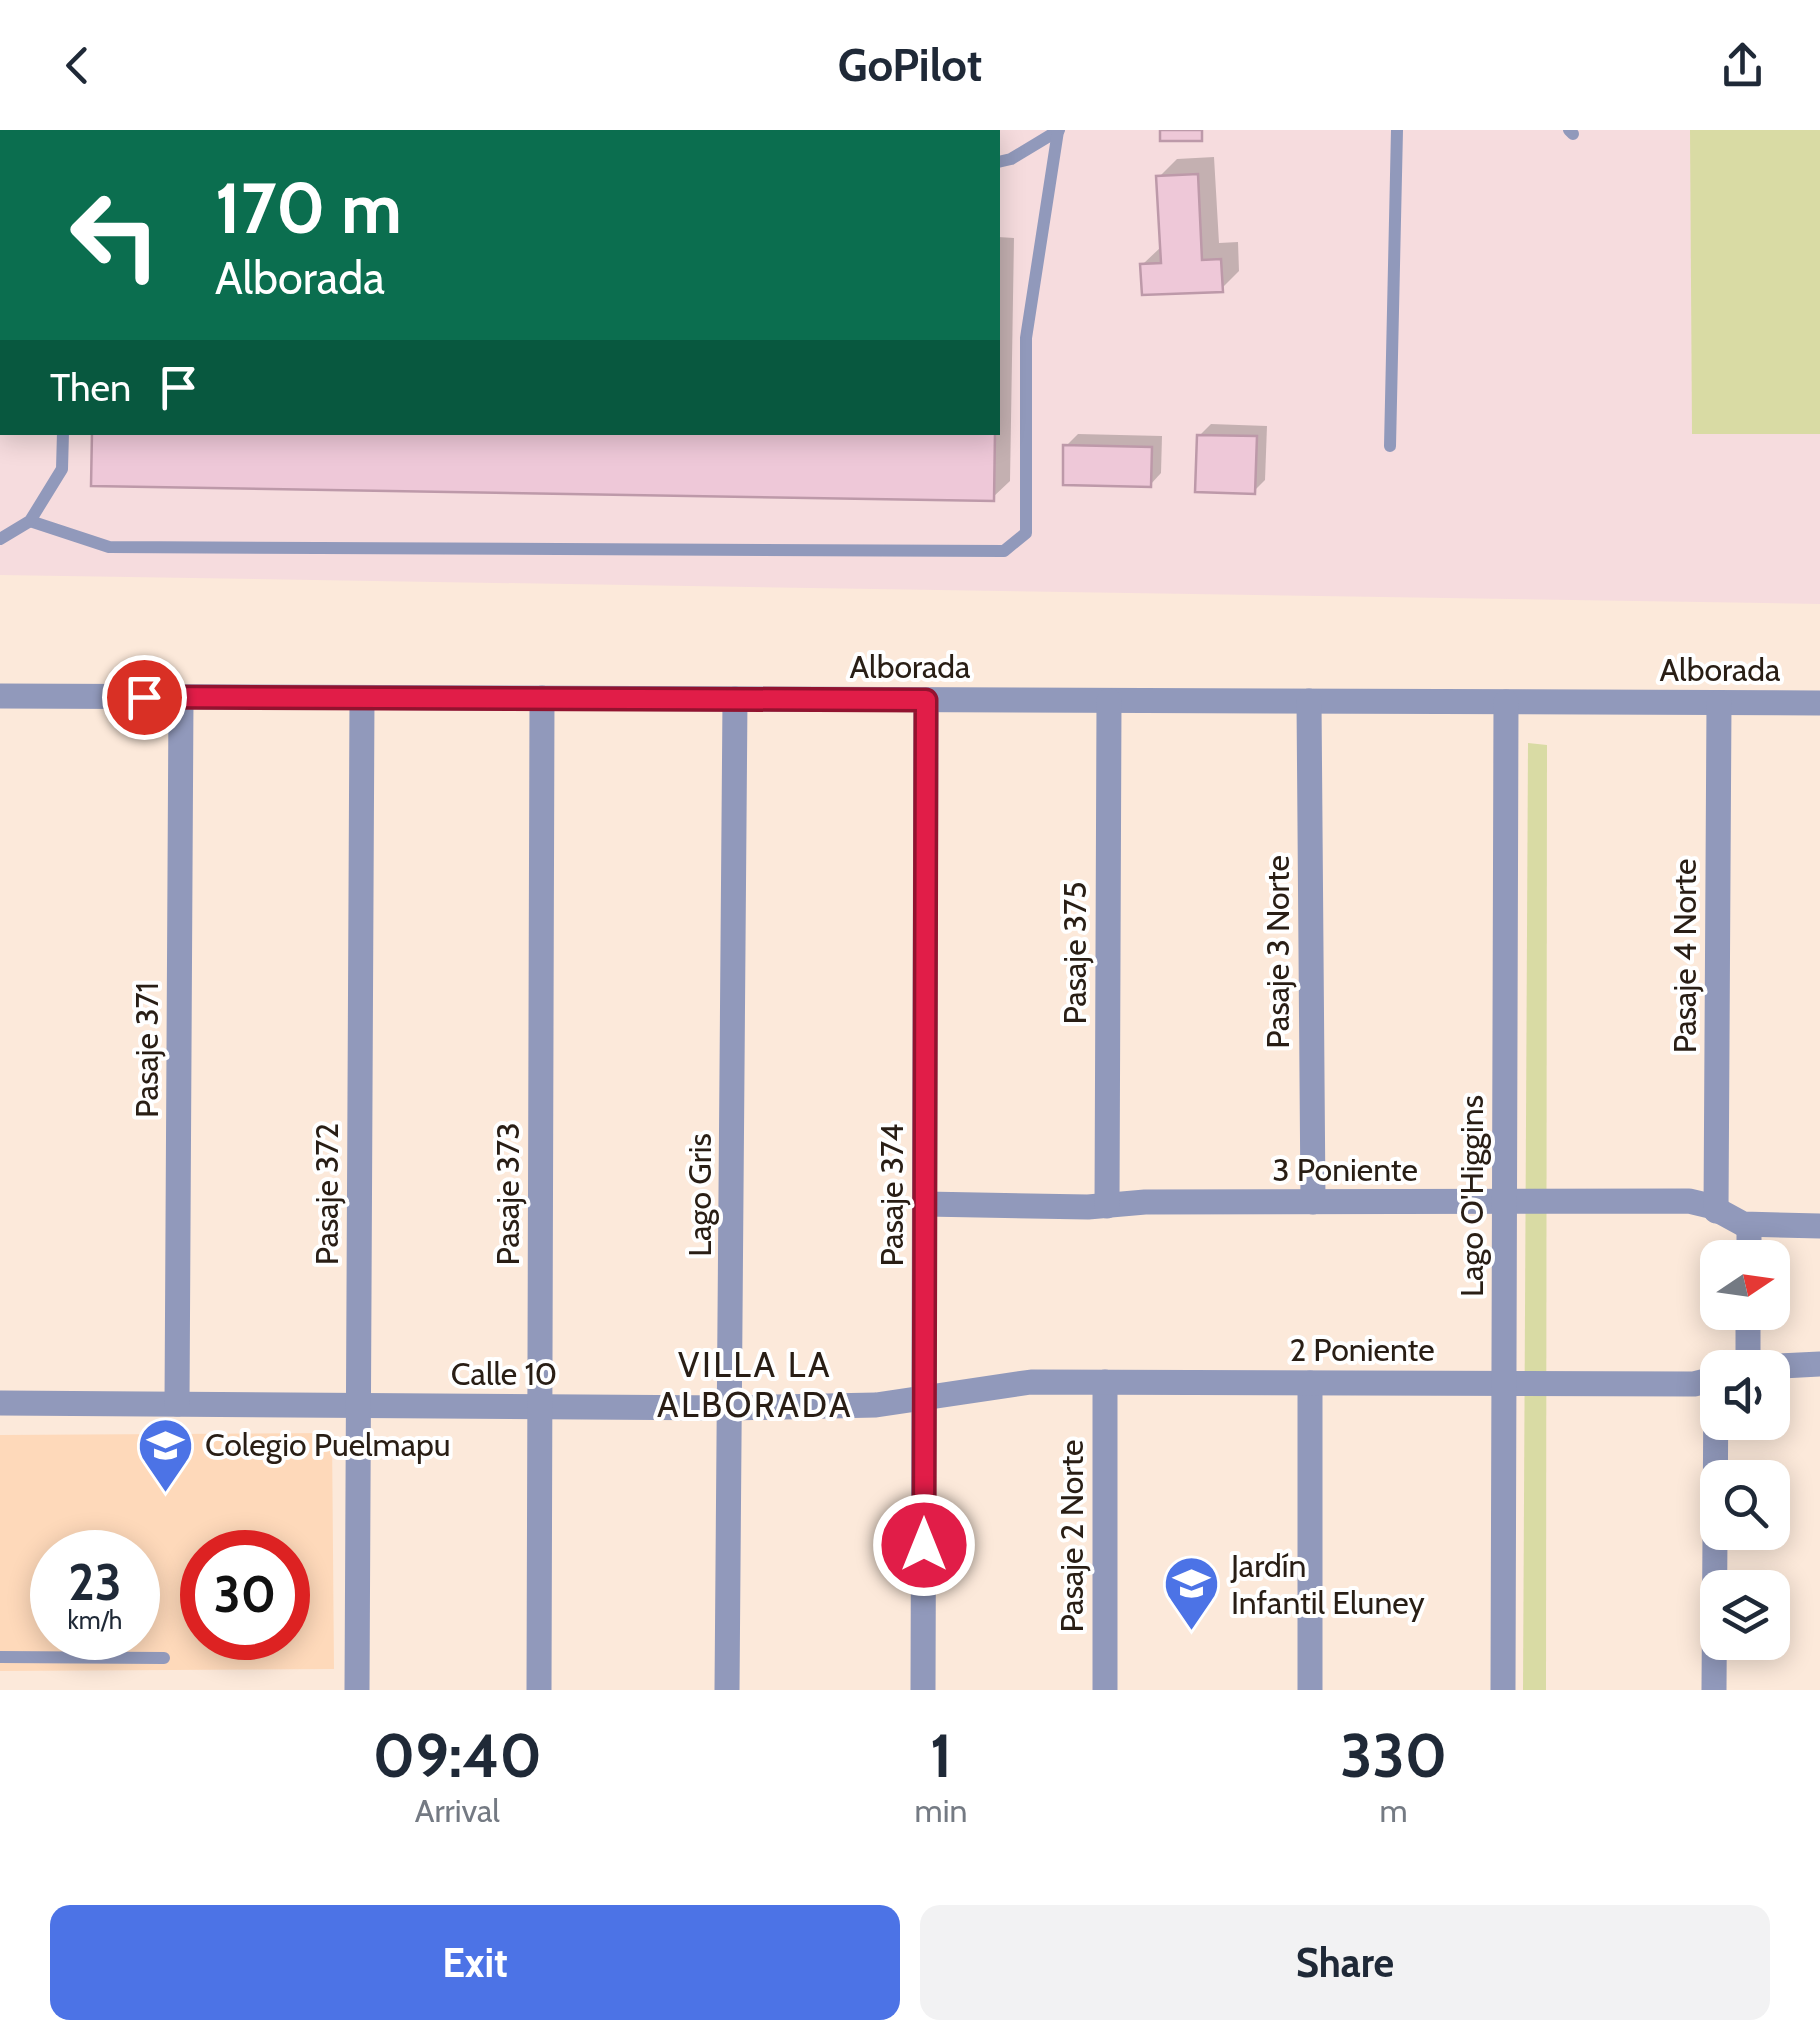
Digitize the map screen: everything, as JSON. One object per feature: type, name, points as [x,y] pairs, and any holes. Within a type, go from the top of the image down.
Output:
[{"type":"street","name":"Alborada","points":[[0,696],[1820,703]]},
{"type":"street","name":"Pasaje 371","points":[[178,1404],[181,697]]},
{"type":"street","name":"Pasaje 372","points":[[357,1690],[362,698]]},
{"type":"street","name":"Pasaje 373","points":[[538,1690],[542,698]]},
{"type":"street","name":"Lago Gris","points":[[728,1690],[735,699]]},
{"type":"street","name":"Pasaje 374","points":[[923,1690],[926,700]]},
{"type":"street","name":"Pasaje 375","points":[[1107,1206],[1109,700]]},
{"type":"street","name":"Pasaje 3 Norte","points":[[1309,701],[1312,1202]]},
{"type":"street","name":"Lago O'Higgins","points":[[1503,1690],[1506,702]]},
{"type":"street","name":"Pasaje 4 Norte","points":[[1716,1210],[1719,702]]},
{"type":"street","name":"3 Poniente","points":[[925,1204],[1689,1201],[1749,1225],[1820,1226]]},
{"type":"street","points":[[1749,1225],[1749,1240]]},
{"type":"street","points":[[1790,1365],[1820,1364]]},
{"type":"street","name":"Pasaje 2 Norte","points":[[1104,1382],[1105,1690]]},
{"type":"street","points":[[1310,1383],[1310,1690]]},
{"type":"street","name":"2 Poniente","points":[[1006,1385],[1700,1383]]},
{"type":"street","name":"Calle 10","points":[[0,1404],[732,1408],[924,1400],[1006,1385]]},
{"type":"street","points":[[1714,1690],[1716,1440]]},
{"type":"lane","points":[[1390,446],[1396,130]]},
{"type":"lane","points":[[1000,162],[1012,159],[1059,131]]},
{"type":"lane","points":[[30,521],[109,547],[1004,551],[1026,532],[1026,338],[1059,131]]},
{"type":"lane","points":[[0,539],[30,521],[62,470],[63,435]]},
{"type":"lane","points":[[0,1657],[164,1658]]},
{"type":"shaded area","points":[[1000,130],[1820,130],[1820,604],[0,575],[0,435],[1000,435]]},
{"type":"shaded area","name":"Colegio Puelmapu","points":[[332,1433],[334,1669],[0,1671],[0,1435]]},
{"type":"green space","points":[[1690,130],[1820,130],[1820,434],[1692,434]]},
{"type":"green space","points":[[1528,743],[1547,745],[1546,1690],[1523,1690]]},
{"type":"building","points":[[1160,130],[1202,130],[1202,141],[1160,141]]},
{"type":"building","points":[[1198,174],[1202,260],[1221,259],[1223,292],[1142,295],[1140,264],[1161,263],[1156,176]]},
{"type":"building","points":[[92,435],[995,435],[994,501],[91,486]]},
{"type":"building","points":[[1197,435],[1257,436],[1255,494],[1195,492]]},
{"type":"building","points":[[1063,445],[1152,447],[1151,487],[1063,485]]},
{"type":"place","name":"Colegio Puelmapu","points":[[166,1494]]},
{"type":"place","name":"Jardín Infantil Eluney","points":[[1192,1633]]},
{"type":"district","name":"VILLA LA ALBORADA","points":[[755,1385]]},
{"type":"route","points":[[144,697],[926,700],[924,1545]]}]
